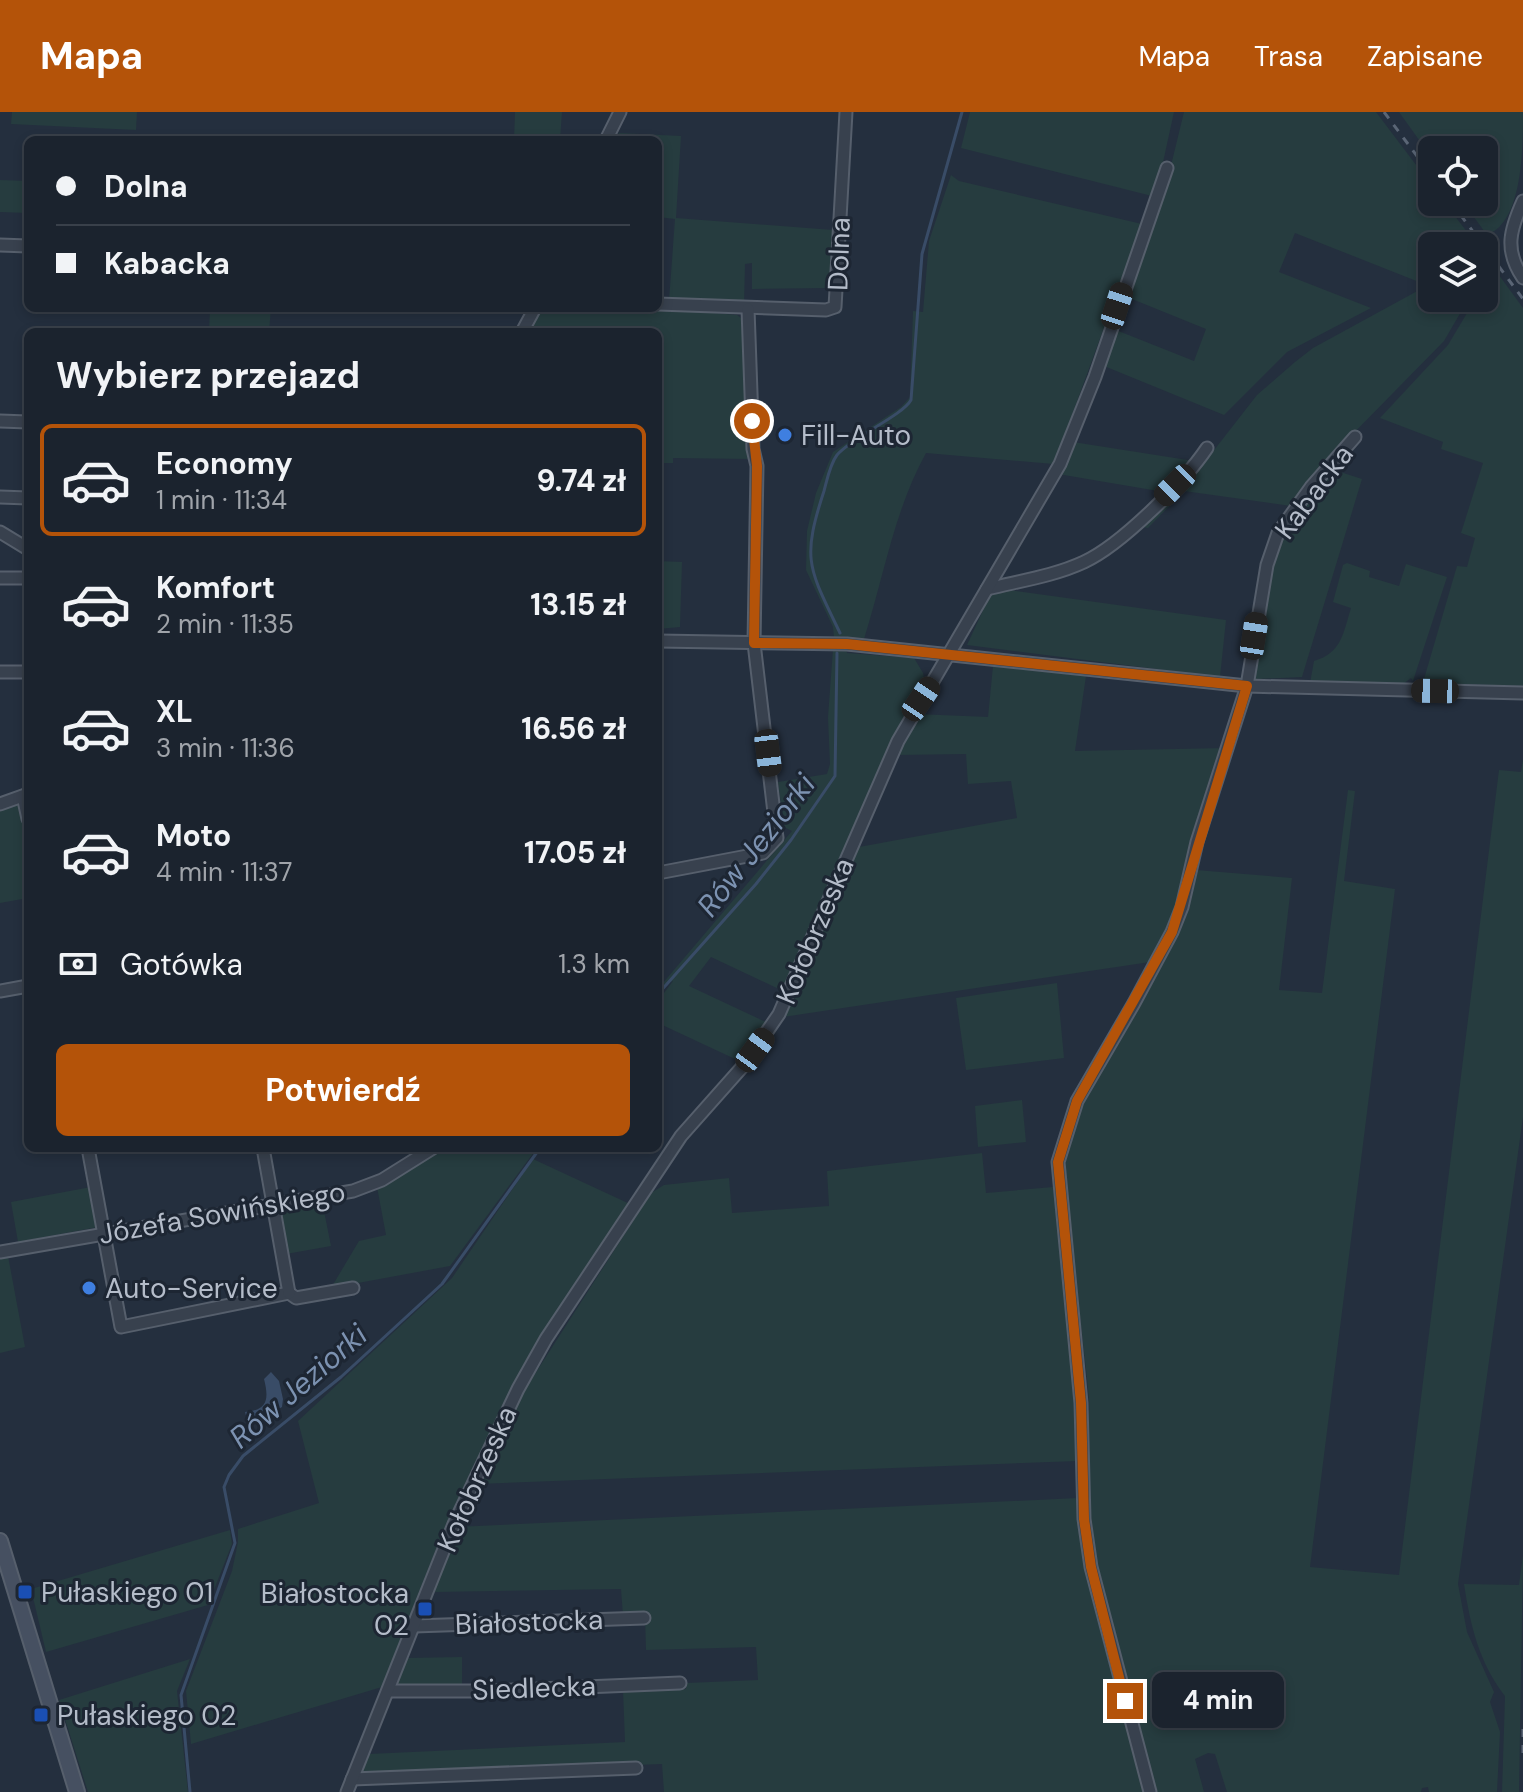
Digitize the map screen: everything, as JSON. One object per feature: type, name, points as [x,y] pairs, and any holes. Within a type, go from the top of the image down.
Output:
[{"type":"main road","points":[[0,1541],[77,1792]]},
{"type":"street","points":[[608,136],[620,112]]},
{"type":"street","name":"Dolna","points":[[662,304],[826,310],[837,304],[846,112]]},
{"type":"street","name":"Kołobrzeska","points":[[347,1792],[454,1524],[494,1437],[546,1339],[681,1136],[744,1065],[779,1014],[898,741],[1060,464],[1095,377],[1167,168]]},
{"type":"street","points":[[1523,201],[1510,235],[1511,259],[1523,278]]},
{"type":"street","points":[[0,245],[24,246]]},
{"type":"street","points":[[662,872],[763,853],[771,847],[777,833],[754,643],[757,466],[753,449],[748,309]]},
{"type":"street","points":[[0,421],[24,422]]},
{"type":"street","name":"Kabacka","points":[[1150,1792],[1091,1567],[1084,1519],[1081,1403],[1058,1162],[1077,1101],[1172,932],[1247,686],[1264,580],[1278,533],[1311,487],[1355,437]]},
{"type":"street","points":[[987,589],[1068,569],[1101,553],[1198,463],[1207,448]]},
{"type":"street","points":[[0,497],[24,498]]},
{"type":"street","points":[[0,532],[24,547]]},
{"type":"street","points":[[0,578],[24,578]]},
{"type":"street","points":[[662,641],[847,644],[1247,686],[1523,693]]},
{"type":"street","points":[[0,672],[24,672]]},
{"type":"street","points":[[0,804],[24,796]]},
{"type":"street","points":[[0,991],[24,987]]},
{"type":"street","points":[[89,1152],[121,1327],[289,1293]]},
{"type":"street","points":[[264,1152],[289,1293],[296,1298],[353,1288]]},
{"type":"street","name":"Józefa Sowińskiego","points":[[0,1252],[370,1186],[426,1152]]},
{"type":"street","name":"Białostocka","points":[[414,1626],[644,1618]]},
{"type":"street","name":"Siedlecka","points":[[388,1691],[492,1691],[680,1683]]},
{"type":"street","points":[[352,1779],[636,1768]]},
{"type":"green space","points":[[12,112],[137,112],[136,130],[11,124]]},
{"type":"green space","points":[[515,112],[562,112],[560,136],[514,136]]},
{"type":"green space","points":[[970,112],[1174,112],[1152,196],[961,148]]},
{"type":"green space","points":[[1184,112],[1376,112],[1418,168],[1418,216],[1455,216],[1467,232],[1418,232],[1418,282],[1295,233],[1279,272],[1371,308],[1287,352],[1224,415],[1104,366],[1116,330],[1194,361],[1206,329],[1127,297],[1166,186]]},
{"type":"green space","points":[[1399,112],[1523,112],[1518,182],[1508,215],[1499,227],[1485,232],[1473,216],[1498,216],[1498,136],[1418,136],[1418,138]]},
{"type":"green space","points":[[619,133],[681,136],[676,218],[833,230],[830,288],[752,289],[752,263],[745,264],[744,305],[669,301],[675,219],[662,217],[662,136],[617,136]]},
{"type":"green space","points":[[951,175],[959,181],[1142,224],[1054,464],[926,453],[898,521],[864,639],[834,637],[833,627],[806,570],[807,531],[816,493],[833,452],[901,407],[910,397],[913,311],[923,312],[929,241]]},
{"type":"green space","points":[[0,180],[24,181],[24,213],[0,212]]},
{"type":"green space","points":[[1498,274],[1523,308],[1523,686],[1427,683],[1424,679],[1457,566],[1467,567],[1475,538],[1461,533],[1483,463],[1441,449],[1443,442],[1380,418],[1448,345],[1468,312],[1498,312]]},
{"type":"green space","points":[[1418,291],[1418,312],[1461,312],[1444,341],[1345,442],[1291,506],[1184,491],[1148,528],[1137,526],[1211,454],[1257,395],[1313,348]]},
{"type":"green space","points":[[662,308],[737,315],[741,318],[752,459],[673,458],[673,463],[662,463],[662,328],[530,328],[540,312],[662,312]]},
{"type":"green space","points":[[210,312],[271,312],[269,328],[209,328]]},
{"type":"green space","points":[[1073,442],[1194,461],[1164,492],[1058,474]]},
{"type":"green space","points":[[1331,469],[1362,479],[1302,677],[1256,679],[1252,675],[1265,595],[1282,530]]},
{"type":"green space","points":[[662,561],[682,562],[680,627],[662,629]]},
{"type":"green space","points":[[1347,563],[1370,571],[1369,577],[1399,586],[1406,564],[1447,577],[1413,681],[1411,678],[1403,684],[1310,683],[1314,661],[1336,647],[1346,626],[1351,608],[1333,602],[1343,565]]},
{"type":"green space","points":[[1001,589],[1226,620],[1220,677],[967,645],[992,591]]},
{"type":"green space","points":[[846,648],[847,653],[914,658],[925,683],[900,726],[783,991],[711,957],[689,986],[768,1023],[735,1059],[662,1025],[662,996],[673,981],[662,984],[792,831],[784,827],[778,782],[827,774],[830,764],[828,717],[833,649]]},
{"type":"green space","points":[[993,666],[1086,676],[1075,751],[1227,748],[1192,840],[1177,905],[1150,962],[783,1017],[859,847],[1017,818],[1011,781],[968,784],[966,754],[896,755],[917,714],[988,717]]},
{"type":"green space","points":[[1523,759],[1523,1117],[1458,1584],[1467,1632],[1494,1692],[1490,1702],[1500,1732],[1497,1792],[1429,1792],[1428,1787],[1422,1788],[1421,1792],[1227,1792],[1215,1754],[1208,1753],[1195,1759],[1204,1792],[1154,1792],[1098,1577],[1087,1504],[1089,1401],[1066,1200],[1069,1136],[1098,1068],[1171,940],[1196,870],[1292,878],[1279,990],[1322,993],[1348,790],[1355,791],[1344,881],[1395,889],[1310,1567],[1399,1575],[1499,770],[1521,772]]},
{"type":"green space","points":[[20,803],[24,823],[24,899],[0,903],[0,811]]},
{"type":"green space","points":[[1057,983],[1064,1058],[966,1070],[956,998]]},
{"type":"green space","points":[[1022,1100],[1026,1142],[978,1147],[975,1106]]},
{"type":"green space","points":[[432,1152],[534,1152],[450,1266],[331,1288],[359,1241],[386,1235],[377,1187]]},
{"type":"green space","points":[[982,1153],[986,1193],[1053,1187],[1076,1389],[1077,1461],[477,1484],[524,1391],[651,1193],[664,1185],[729,1178],[732,1213],[829,1206],[827,1171]]},
{"type":"green space","points":[[533,1159],[632,1205],[521,1372],[442,1534],[382,1687],[191,1744],[186,1691],[232,1571],[238,1529],[319,1503],[298,1421],[452,1278]]},
{"type":"green space","points":[[91,1187],[98,1227],[18,1242],[11,1202]]},
{"type":"green space","points":[[322,1201],[331,1246],[286,1254],[280,1208]]},
{"type":"green space","points":[[8,1256],[25,1347],[0,1353],[0,1258]]},
{"type":"green space","points":[[1078,1498],[1145,1792],[664,1792],[662,1764],[360,1776],[369,1754],[625,1742],[623,1690],[686,1689],[686,1683],[758,1680],[756,1647],[646,1650],[645,1615],[623,1616],[621,1589],[433,1592],[456,1527]]},
{"type":"green space","points":[[230,1530],[232,1544],[208,1605],[46,1652],[31,1589]]},
{"type":"green space","points":[[1523,1555],[1519,1792],[1502,1792],[1505,1696],[1488,1670],[1477,1643],[1464,1584],[1519,1585]]},
{"type":"green space","points":[[462,1657],[462,1687],[395,1687],[407,1658]]},
{"type":"green space","points":[[190,1659],[177,1691],[188,1792],[88,1792],[59,1700]]},
{"type":"water","points":[[271,1372],[279,1381],[282,1407],[259,1420],[247,1419],[245,1412],[258,1409],[265,1402],[264,1379]]},
{"type":"waterway","name":"Rów Jeziorki","points":[[840,633],[815,578],[812,534],[837,455],[898,413],[911,400],[922,254],[962,112]]},
{"type":"waterway","name":"Rów Jeziorki","points":[[662,990],[756,884],[835,776],[837,653]]},
{"type":"waterway","name":"Rów Jeziorki","points":[[190,1792],[181,1695],[235,1543],[224,1487],[229,1475],[243,1456],[341,1377],[442,1284],[537,1152]]},
{"type":"railway","points":[[1384,112],[1418,157]]},
{"type":"railway","points":[[1461,216],[1523,299]]},
{"type":"railway","points":[[1523,1729],[1523,1761]]},
{"type":"place","name":"Fill-Auto","points":[[785,435]]},
{"type":"place","name":"Auto-Service","points":[[89,1288]]},
{"type":"place","name":"Pułaskiego 01","points":[[25,1592]]},
{"type":"place","name":"Białostocka 02","points":[[425,1609]]},
{"type":"place","name":"Pułaskiego 02","points":[[41,1715]]},
{"type":"route","points":[[752,421],[757,466],[754,643],[847,644],[1247,686],[1197,842],[1182,907],[1134,1003],[1077,1101],[1058,1162],[1081,1403],[1084,1519],[1091,1567],[1125,1701]]}]
